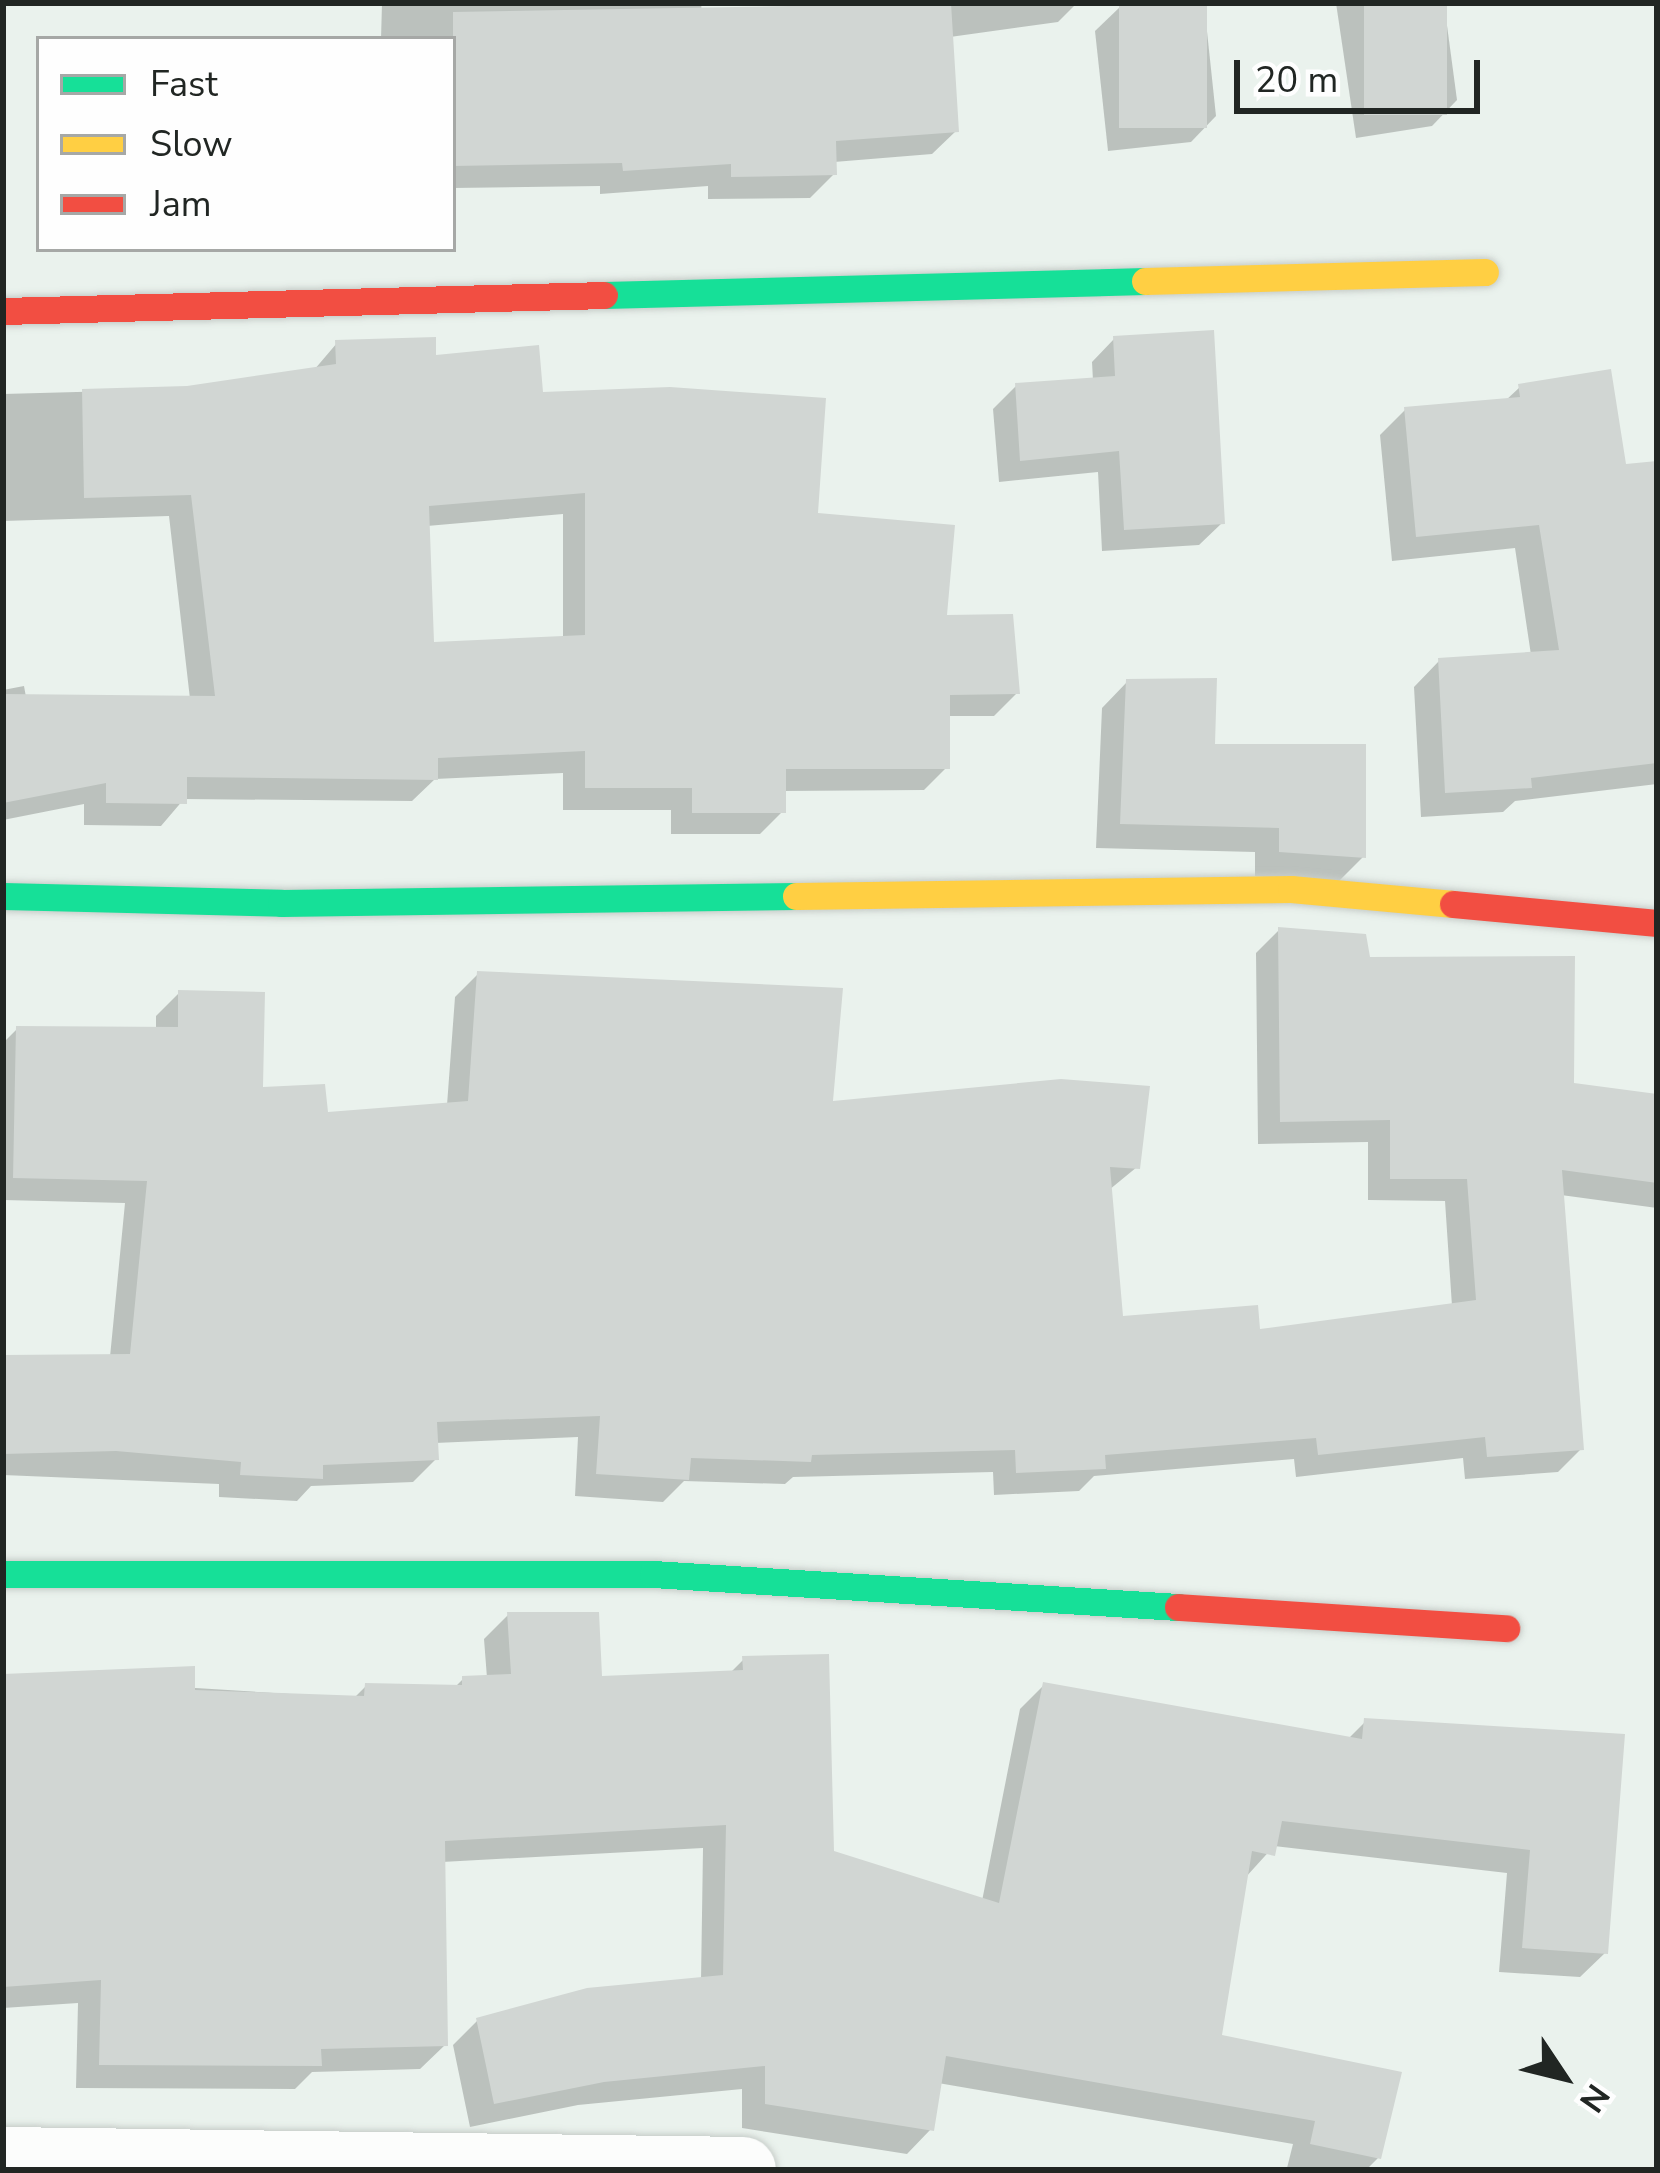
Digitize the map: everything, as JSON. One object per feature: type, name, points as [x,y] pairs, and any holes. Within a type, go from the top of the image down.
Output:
[{"type":"street","points":[[3,311],[1485,272]]},
{"type":"street","points":[[3,896],[281,903],[1291,890],[1657,923]]},
{"type":"street","points":[[3,1574],[653,1574],[1506,1628]]},
{"type":"street","points":[[3,2160],[743,2170]]},
{"type":"building","points":[[951,3],[959,132],[836,141],[837,175],[731,177],[731,164],[623,171],[622,163],[456,166],[453,12]]},
{"type":"building","points":[[1119,3],[1207,3],[1207,128],[1119,128]]},
{"type":"building","points":[[1364,3],[1447,3],[1447,115],[1364,115]]},
{"type":"building","points":[[1214,330],[1225,524],[1124,530],[1119,451],[1020,461],[1015,383],[1115,376],[1113,336]]},
{"type":"building","points":[[436,337],[436,355],[539,345],[543,392],[670,387],[826,398],[818,513],[955,525],[947,615],[1013,614],[1020,694],[950,695],[950,769],[786,769],[786,813],[692,813],[692,788],[585,788],[585,751],[438,758],[438,780],[187,777],[187,804],[106,803],[106,783],[3,803],[3,694],[215,696],[191,495],[84,498],[82,389],[187,386],[336,364],[335,340]],"holes":[[[585,493],[585,635],[434,642],[429,506]]]},
{"type":"building","points":[[1611,369],[1626,464],[1657,461],[1657,763],[1531,778],[1532,788],[1445,793],[1438,658],[1559,650],[1539,525],[1416,537],[1404,407],[1520,397],[1518,384]]},
{"type":"building","points":[[1217,678],[1215,744],[1366,744],[1366,858],[1279,852],[1279,828],[1120,824],[1126,679]]},
{"type":"building","points":[[1278,927],[1366,934],[1370,957],[1575,956],[1574,1083],[1657,1094],[1657,1183],[1562,1170],[1584,1450],[1487,1457],[1485,1437],[1318,1455],[1316,1438],[1105,1455],[1106,1469],[1016,1473],[1015,1450],[812,1455],[811,1462],[691,1458],[689,1480],[596,1474],[600,1416],[437,1422],[439,1460],[323,1465],[323,1479],[240,1475],[241,1462],[116,1451],[3,1454],[3,1355],[130,1354],[147,1181],[13,1178],[16,1026],[178,1027],[178,990],[265,992],[263,1087],[325,1084],[328,1112],[468,1101],[477,971],[843,988],[833,1101],[1061,1079],[1150,1086],[1140,1169],[1110,1167],[1123,1316],[1258,1305],[1260,1329],[1476,1300],[1467,1179],[1390,1179],[1390,1120],[1280,1122]]},
{"type":"building","points":[[507,1612],[599,1612],[602,1676],[743,1670],[742,1656],[829,1654],[834,1851],[999,1903],[1043,1682],[1362,1739],[1364,1718],[1625,1734],[1608,1954],[1522,1948],[1530,1850],[1282,1821],[1275,1856],[1252,1851],[1222,2035],[1402,2072],[1381,2159],[1310,2144],[1315,2121],[946,2056],[934,2131],[765,2104],[765,2066],[604,2082],[494,2104],[476,2018],[587,1988],[723,1975],[726,1825],[445,1841],[448,2046],[321,2049],[322,2066],[99,2065],[101,1980],[3,1987],[3,1674],[195,1666],[195,1690],[364,1696],[365,1683],[462,1685],[462,1676],[511,1674]]},
{"type":"traffic: fast","points":[[604,295],[1145,281]]},
{"type":"traffic: fast","points":[[3,896],[281,903],[796,896]]},
{"type":"traffic: fast","points":[[3,1574],[653,1574],[1178,1607]]},
{"type":"traffic: slow","points":[[1145,281],[1485,272]]},
{"type":"traffic: slow","points":[[796,896],[1291,889],[1453,904]]},
{"type":"traffic: jam","points":[[3,311],[604,295]]},
{"type":"traffic: jam","points":[[1453,904],[1657,923]]},
{"type":"traffic: jam","points":[[1178,1607],[1506,1628]]}]
